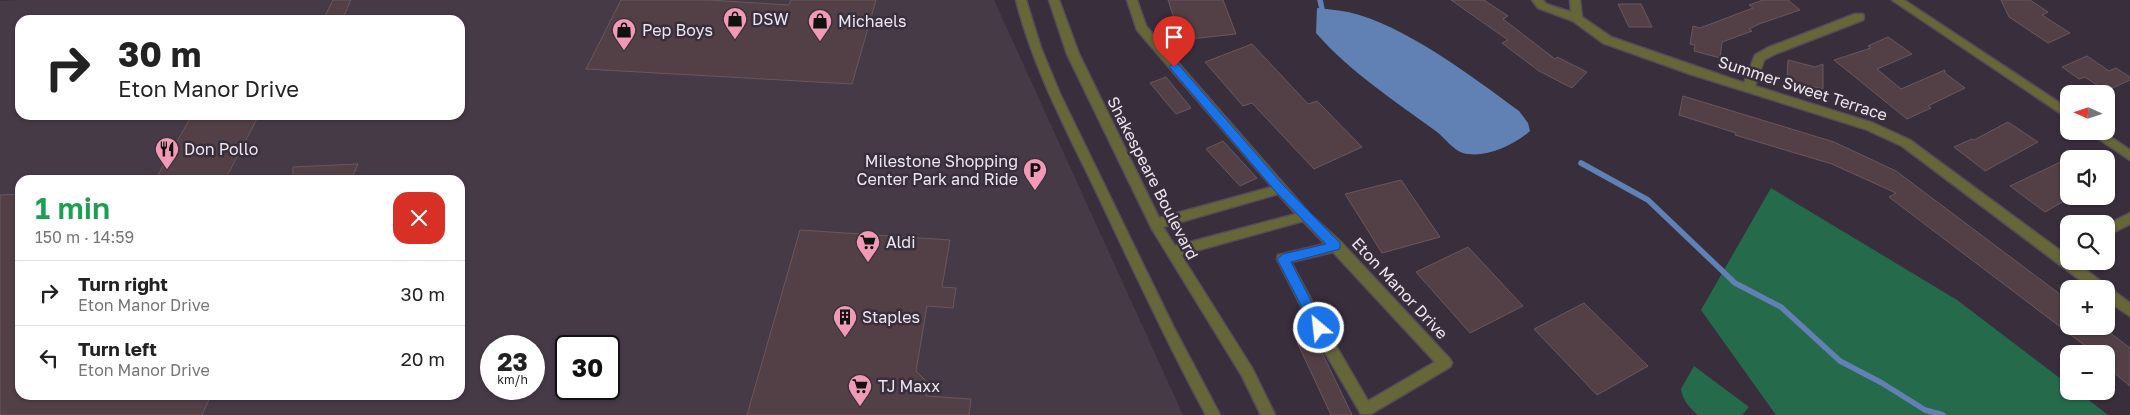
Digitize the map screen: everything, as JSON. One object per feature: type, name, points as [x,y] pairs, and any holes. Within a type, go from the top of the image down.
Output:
[{"type":"street","points":[[1021,0],[1037,51],[1059,103],[1182,360],[1213,415]]},
{"type":"street","name":"Shakespeare Boulevard","points":[[1054,0],[1073,54],[1156,224],[1247,372],[1268,415]]},
{"type":"street","name":"Eton Manor Drive","points":[[1132,0],[1141,27],[1280,189],[1336,246],[1445,363],[1366,410],[1327,343],[1283,259],[1336,246]]},
{"type":"street","name":"Summer Sweet Terrace","points":[[1537,0],[1542,6],[1577,18],[1607,40],[1694,71],[1750,86],[1869,126],[1906,143],[2060,252]]},
{"type":"street","points":[[1575,0],[1577,18]]},
{"type":"street","points":[[1897,0],[2060,109]]},
{"type":"street","points":[[1750,86],[1759,58],[1771,51],[1859,17]]},
{"type":"street","points":[[2106,140],[2130,156]]},
{"type":"street","points":[[1156,224],[1280,189]]},
{"type":"street","points":[[1172,252],[1305,216]]},
{"type":"street","points":[[2115,226],[2130,218]]},
{"type":"street","name":"Summer Sweet Terrace","points":[[2081,270],[2092,280]]},
{"type":"street","points":[[2115,299],[2130,310]]},
{"type":"shaded area","points":[[994,0],[1183,415],[0,415],[0,1]]},
{"type":"green space","points":[[1771,188],[1957,300],[2060,378],[2060,400],[2089,400],[2108,415],[1776,415],[1701,310]]},
{"type":"green space","points":[[1694,366],[1749,407],[1742,415],[1698,415],[1687,403],[1681,389]]},
{"type":"water","points":[[1317,8],[1348,12],[1369,18],[1437,53],[1519,111],[1528,123],[1530,131],[1508,146],[1490,152],[1480,154],[1463,153],[1452,147],[1437,132],[1358,73],[1329,47],[1316,33]]},
{"type":"building","points":[[333,0],[351,0],[344,15],[326,15]]},
{"type":"building","points":[[621,0],[709,0],[789,5],[791,0],[876,0],[852,84],[586,69]]},
{"type":"building","points":[[1168,0],[1223,0],[1236,34],[1181,40]]},
{"type":"building","points":[[1451,0],[1484,0],[1508,16],[1503,19],[1555,59],[1557,57],[1587,72],[1572,88],[1539,71],[1502,43],[1508,40]]},
{"type":"building","points":[[1763,0],[1788,0],[1800,10],[1759,24],[1749,29],[1752,31],[1722,42],[1720,58],[1694,51],[1695,45],[1690,44],[1693,26],[1700,28],[1753,8],[1749,5]]},
{"type":"building","points":[[2001,0],[2030,0],[2048,12],[2042,15],[2070,33],[2048,43],[2009,17]]},
{"type":"building","points":[[1618,4],[1641,4],[1652,27],[1629,27]]},
{"type":"building","points":[[1888,37],[1912,54],[1877,69],[1901,89],[1945,70],[1945,73],[1965,88],[1928,106],[1931,108],[1907,119],[1834,60],[1871,48],[1868,46]]},
{"type":"building","points":[[1252,44],[1308,104],[1317,101],[1362,147],[1314,169],[1252,103],[1243,106],[1205,62]]},
{"type":"building","points":[[2087,56],[2109,71],[2116,68],[2130,77],[2130,80],[2115,87],[2115,85],[2097,85],[2085,77],[2079,79],[2062,67]]},
{"type":"building","points":[[1788,60],[1815,67],[1823,64],[1823,89],[1787,80]]},
{"type":"building","points":[[1166,77],[1191,108],[1176,114],[1150,83]]},
{"type":"building","points":[[1683,96],[1834,142],[1896,171],[2060,294],[2060,327],[1889,197],[1896,193],[1832,164],[1735,135],[1736,133],[1679,115]]},
{"type":"building","points":[[189,120],[256,120],[228,175],[158,175]]},
{"type":"building","points":[[2008,122],[2038,142],[1985,171],[1954,147],[1972,139],[1974,140]]},
{"type":"building","points":[[1223,141],[1257,178],[1240,186],[1206,149]]},
{"type":"building","points":[[2060,162],[2060,203],[2045,212],[2010,186]]},
{"type":"building","points":[[358,164],[353,175],[293,175],[293,167]]},
{"type":"building","points":[[1401,180],[1440,237],[1382,253],[1345,194]]},
{"type":"building","points":[[15,194],[15,400],[209,400],[202,415],[0,415],[0,195]]},
{"type":"building","points":[[800,230],[950,240],[942,287],[956,288],[953,308],[927,306],[916,371],[928,383],[926,396],[971,399],[969,415],[747,415]]},
{"type":"building","points":[[1468,247],[1523,306],[1470,333],[1416,272]]},
{"type":"building","points":[[1584,303],[1648,366],[1597,395],[1534,329]]},
{"type":"building","points":[[2071,335],[2113,335],[2130,348],[2130,386],[2115,374],[2115,345],[2084,345]]},
{"type":"building","points":[[1315,338],[1352,415],[1331,415],[1297,342]]},
{"type":"waterway","points":[[1320,0],[1322,9]]},
{"type":"waterway","points":[[1581,163],[1648,200],[1735,283],[1781,307],[1840,361],[1882,383],[1925,410],[1943,415]]},
{"type":"place","name":"DSW","points":[[735,40]]},
{"type":"place","name":"Michaels","points":[[820,42]]},
{"type":"place","name":"Pep Boys","points":[[624,51]]},
{"type":"place","name":"Don Pollo","points":[[167,170]]},
{"type":"place","name":"Milestone Shopping Center Park and Ride","points":[[1035,191]]},
{"type":"place","name":"Aldi","points":[[868,263]]},
{"type":"place","name":"Staples","points":[[845,338]]},
{"type":"place","name":"TJ Maxx","points":[[860,407]]},
{"type":"route","points":[[1174,67],[1280,189],[1336,246],[1283,259],[1319,328]]}]
